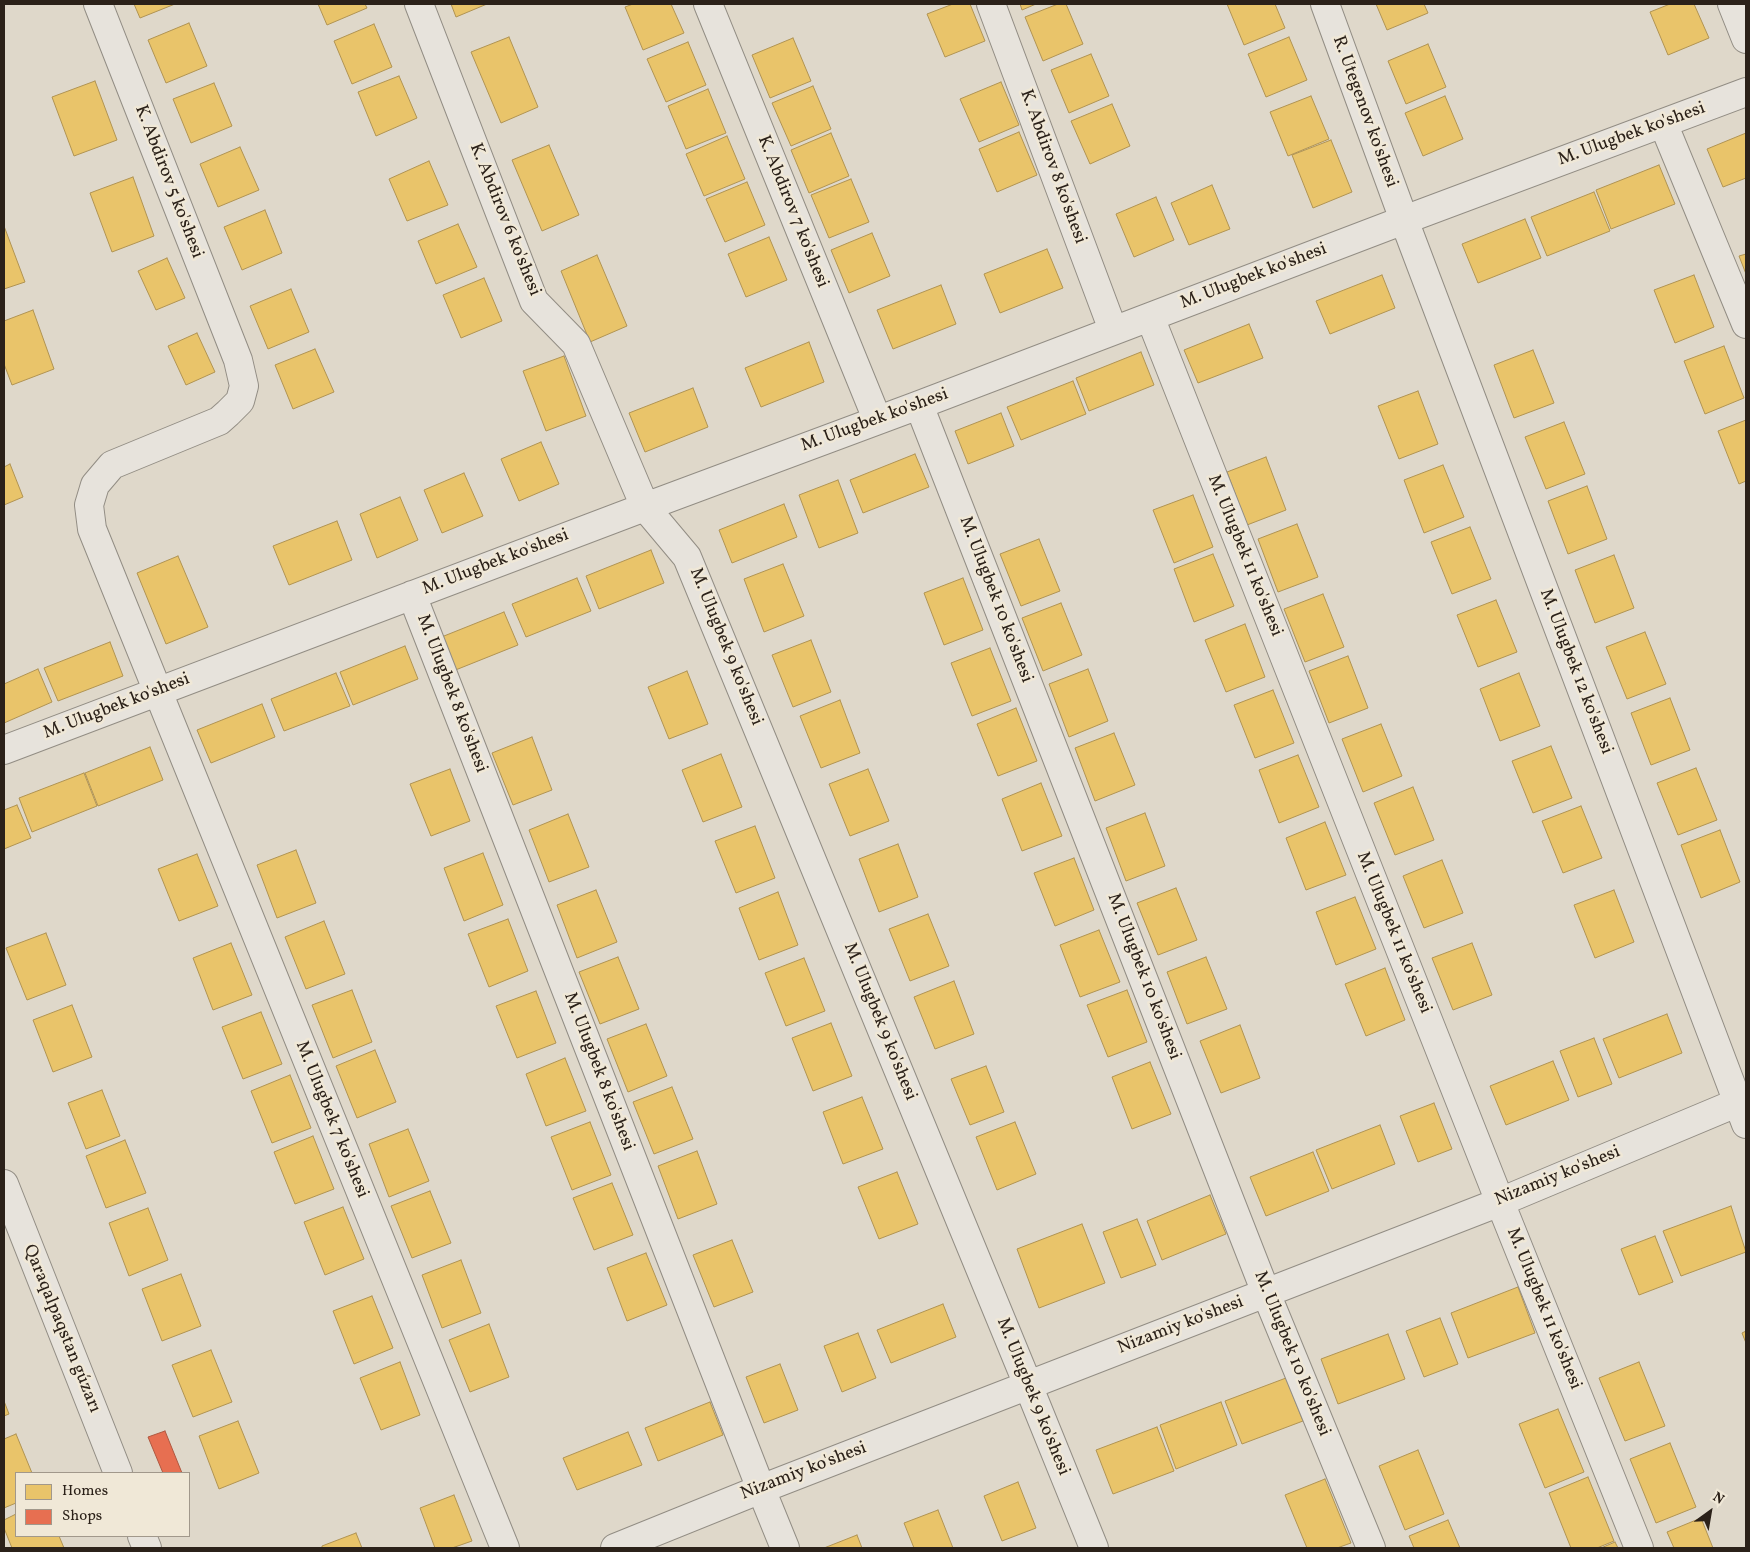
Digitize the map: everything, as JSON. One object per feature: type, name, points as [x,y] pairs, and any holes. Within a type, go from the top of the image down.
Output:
[{"type":"street","name":"K. Abdirov 5 ko'shesi","points":[[98,4],[238,360],[244,386],[240,401],[218,421],[112,465],[95,484],[89,505],[92,529],[157,691]]},
{"type":"street","name":"K. Abdirov 6 ko'shesi","points":[[419,4],[534,301],[576,344],[645,507]]},
{"type":"street","name":"K. Abdirov 7 ko'shesi","points":[[708,4],[877,419]]},
{"type":"street","name":"K. Abdirov 8 ko'shesi","points":[[992,4],[1113,330]]},
{"type":"street","name":"R. Utegenov ko'shesi","points":[[1325,4],[1404,220]]},
{"type":"street","points":[[1732,4],[1746,39]]},
{"type":"street","name":"M. Ulugbek ko'shesi","points":[[4,750],[1746,92]]},
{"type":"street","points":[[1663,123],[1746,324]]},
{"type":"street","name":"M. Ulugbek 12 ko'shesi","points":[[1404,220],[1744,1108]]},
{"type":"street","name":"M. Ulugbek 11 ko'shesi","points":[[1150,317],[1639,1548]]},
{"type":"street","name":"M. Ulugbek 10 ko'shesi","points":[[919,405],[1266,1293],[1371,1548]]},
{"type":"street","name":"M. Ulugbek 9 ko'shesi","points":[[645,507],[687,557],[1094,1548]]},
{"type":"street","name":"M. Ulugbek 8 ko'shesi","points":[[412,595],[785,1548]]},
{"type":"street","name":"M. Ulugbek 7 ko'shesi","points":[[157,691],[505,1548]]},
{"type":"street","name":"Nizamiy ko'shesi","points":[[615,1548],[761,1489],[1744,1108]]},
{"type":"street","name":"Qaraqalpaqstan gúzarı","points":[[4,1184],[118,1472]]},
{"type":"building: Homes","points":[[134,4],[175,4],[140,18]]},
{"type":"building: Homes","points":[[318,4],[365,4],[367,8],[327,25]]},
{"type":"building: Homes","points":[[451,4],[487,4],[456,17]]},
{"type":"building: Homes","points":[[633,4],[671,4],[684,33],[643,50],[625,7]]},
{"type":"building: Homes","points":[[953,4],[970,4],[985,41],[945,57],[927,14]]},
{"type":"building: Homes","points":[[1020,4],[1036,4],[1022,10]]},
{"type":"building: Homes","points":[[1058,4],[1066,4],[1083,44],[1043,61],[1025,17]]},
{"type":"building: Homes","points":[[1227,4],[1275,4],[1285,28],[1244,45]]},
{"type":"building: Homes","points":[[1376,4],[1424,4],[1428,13],[1387,30]]},
{"type":"building: Homes","points":[[1670,4],[1694,4],[1709,38],[1668,55],[1650,12]]},
{"type":"building: Homes","points":[[189,23],[207,66],[166,83],[148,40]]},
{"type":"building: Homes","points":[[374,24],[392,67],[352,84],[334,41]]},
{"type":"building: Homes","points":[[509,37],[538,107],[501,123],[471,52]]},
{"type":"building: Homes","points":[[1289,37],[1307,80],[1266,97],[1248,54]]},
{"type":"building: Homes","points":[[793,38],[811,81],[770,98],[752,55]]},
{"type":"building: Homes","points":[[688,42],[706,85],[666,102],[647,59]]},
{"type":"building: Homes","points":[[1428,44],[1446,87],[1406,104],[1388,61]]},
{"type":"building: Homes","points":[[1091,54],[1109,96],[1069,113],[1051,70]]},
{"type":"building: Homes","points":[[399,76],[417,118],[376,136],[358,92]]},
{"type":"building: Homes","points":[[95,81],[117,140],[74,156],[52,97]]},
{"type":"building: Homes","points":[[1001,82],[1019,125],[979,142],[960,99]]},
{"type":"building: Homes","points":[[214,83],[232,126],[191,143],[173,99]]},
{"type":"building: Homes","points":[[813,86],[831,129],[791,146],[772,103]]},
{"type":"building: Homes","points":[[708,89],[726,133],[686,149],[668,106]]},
{"type":"building: Homes","points":[[1311,96],[1329,139],[1288,156],[1270,112]]},
{"type":"building: Homes","points":[[1445,96],[1463,139],[1423,156],[1405,113]]},
{"type":"building: Homes","points":[[1112,104],[1130,146],[1090,164],[1071,121]]},
{"type":"building: Homes","points":[[1019,132],[1037,175],[997,192],[979,149]]},
{"type":"building: Homes","points":[[831,133],[849,176],[809,193],[791,150]]},
{"type":"building: Homes","points":[[1746,133],[1746,178],[1723,187],[1707,149]]},
{"type":"building: Homes","points":[[727,136],[745,179],[704,196],[686,154]]},
{"type":"building: Homes","points":[[1331,140],[1352,192],[1313,208],[1292,155]]},
{"type":"building: Homes","points":[[549,145],[579,215],[542,231],[512,160]]},
{"type":"building: Homes","points":[[240,147],[259,190],[218,207],[200,164]]},
{"type":"building: Homes","points":[[429,161],[448,205],[407,221],[389,179]]},
{"type":"building: Homes","points":[[1659,165],[1675,204],[1611,229],[1596,190]]},
{"type":"building: Homes","points":[[133,177],[154,236],[112,252],[90,193]]},
{"type":"building: Homes","points":[[851,179],[869,222],[829,238],[811,195]]},
{"type":"building: Homes","points":[[747,182],[765,225],[725,242],[706,199]]},
{"type":"building: Homes","points":[[1212,185],[1230,229],[1189,245],[1171,203]]},
{"type":"building: Homes","points":[[1594,192],[1610,231],[1547,256],[1531,217]]},
{"type":"building: Homes","points":[[1156,197],[1174,240],[1134,257],[1116,214]]},
{"type":"building: Homes","points":[[265,210],[282,253],[242,270],[224,227]]},
{"type":"building: Homes","points":[[1525,219],[1541,258],[1478,283],[1462,244]]},
{"type":"building: Homes","points":[[458,224],[477,267],[436,284],[418,241]]},
{"type":"building: Homes","points":[[4,226],[25,282],[4,289]]},
{"type":"building: Homes","points":[[872,233],[890,276],[849,293],[831,250]]},
{"type":"building: Homes","points":[[769,237],[787,280],[746,297],[728,254]]},
{"type":"building: Homes","points":[[1047,249],[1063,288],[1000,313],[984,274]]},
{"type":"building: Homes","points":[[1746,254],[1746,274],[1739,256]]},
{"type":"building: Homes","points":[[597,255],[627,326],[590,342],[561,271]]},
{"type":"building: Homes","points":[[167,258],[185,298],[156,310],[138,271]]},
{"type":"building: Homes","points":[[1382,275],[1395,308],[1330,334],[1316,301]]},
{"type":"building: Homes","points":[[1694,275],[1714,327],[1675,343],[1654,290]]},
{"type":"building: Homes","points":[[484,278],[502,321],[461,338],[443,295]]},
{"type":"building: Homes","points":[[941,285],[956,324],[893,349],[877,310]]},
{"type":"building: Homes","points":[[291,289],[309,332],[268,349],[250,306]]},
{"type":"building: Homes","points":[[33,310],[54,369],[12,385],[4,364],[4,321]]},
{"type":"building: Homes","points":[[1249,324],[1263,358],[1198,383],[1184,350]]},
{"type":"building: Homes","points":[[197,333],[215,372],[186,385],[168,346]]},
{"type":"building: Homes","points":[[809,342],[824,382],[761,407],[745,368]]},
{"type":"building: Homes","points":[[1724,346],[1744,398],[1705,414],[1684,361]]},
{"type":"building: Homes","points":[[315,349],[334,392],[293,409],[275,365]]},
{"type":"building: Homes","points":[[1533,350],[1554,403],[1514,418],[1494,365]]},
{"type":"building: Homes","points":[[1141,352],[1154,385],[1089,411],[1076,378]]},
{"type":"building: Homes","points":[[564,356],[586,416],[546,431],[523,371]]},
{"type":"building: Homes","points":[[1073,381],[1086,414],[1021,440],[1007,407]]},
{"type":"building: Homes","points":[[693,388],[708,427],[645,452],[629,413]]},
{"type":"building: Homes","points":[[1418,391],[1438,444],[1399,459],[1378,406]]},
{"type":"building: Homes","points":[[1001,413],[1014,446],[968,464],[955,431]]},
{"type":"building: Homes","points":[[1746,420],[1746,481],[1739,484],[1718,431]]},
{"type":"building: Homes","points":[[1564,422],[1585,474],[1546,489],[1525,437]]},
{"type":"building: Homes","points":[[541,442],[559,484],[519,501],[501,459]]},
{"type":"building: Homes","points":[[915,454],[929,487],[863,513],[850,480]]},
{"type":"building: Homes","points":[[1266,457],[1286,510],[1247,525],[1227,472]]},
{"type":"building: Homes","points":[[10,464],[23,497],[4,505],[4,467]]},
{"type":"building: Homes","points":[[1443,465],[1464,517],[1424,533],[1404,480]]},
{"type":"building: Homes","points":[[464,473],[483,516],[442,533],[424,490]]},
{"type":"building: Homes","points":[[838,480],[858,533],[819,548],[799,495]]},
{"type":"building: Homes","points":[[1587,486],[1607,539],[1568,554],[1548,501]]},
{"type":"building: Homes","points":[[1193,495],[1213,547],[1174,563],[1153,510]]},
{"type":"building: Homes","points":[[400,497],[418,540],[377,558],[360,514]]},
{"type":"building: Homes","points":[[784,504],[797,537],[732,563],[719,530]]},
{"type":"building: Homes","points":[[337,521],[352,560],[289,585],[273,546]]},
{"type":"building: Homes","points":[[1297,524],[1318,577],[1278,592],[1258,539]]},
{"type":"building: Homes","points":[[1470,527],[1491,579],[1452,594],[1431,542]]},
{"type":"building: Homes","points":[[1039,539],[1060,591],[1021,606],[1000,554]]},
{"type":"building: Homes","points":[[651,550],[664,583],[599,609],[586,576]]},
{"type":"building: Homes","points":[[1213,554],[1234,606],[1194,622],[1174,569]]},
{"type":"building: Homes","points":[[1614,555],[1634,608],[1595,623],[1575,570]]},
{"type":"building: Homes","points":[[178,556],[208,627],[166,644],[137,573]]},
{"type":"building: Homes","points":[[783,564],[804,616],[764,632],[744,579]]},
{"type":"building: Homes","points":[[577,578],[591,611],[526,637],[512,604]]},
{"type":"building: Homes","points":[[963,578],[983,630],[944,645],[924,593]]},
{"type":"building: Homes","points":[[1323,594],[1344,647],[1305,662],[1284,609]]},
{"type":"building: Homes","points":[[1496,600],[1517,652],[1478,667],[1457,615]]},
{"type":"building: Homes","points":[[1061,603],[1082,655],[1043,671],[1022,618]]},
{"type":"building: Homes","points":[[504,612],[518,645],[453,671],[439,638]]},
{"type":"building: Homes","points":[[1245,624],[1265,677],[1226,692],[1205,640]]},
{"type":"building: Homes","points":[[1645,632],[1666,684],[1627,699],[1606,647]]},
{"type":"building: Homes","points":[[811,640],[831,692],[793,707],[772,655]]},
{"type":"building: Homes","points":[[110,642],[123,676],[58,701],[44,668]]},
{"type":"building: Homes","points":[[405,646],[418,679],[353,705],[340,672]]},
{"type":"building: Homes","points":[[990,648],[1011,701],[972,716],[951,663]]},
{"type":"building: Homes","points":[[1348,656],[1368,708],[1329,723],[1309,671]]},
{"type":"building: Homes","points":[[38,669],[52,702],[4,723],[4,684]]},
{"type":"building: Homes","points":[[1088,669],[1108,721],[1069,737],[1049,684]]},
{"type":"building: Homes","points":[[687,671],[708,724],[669,739],[648,687]]},
{"type":"building: Homes","points":[[336,673],[350,706],[284,731],[271,699]]},
{"type":"building: Homes","points":[[1519,673],[1540,726],[1500,741],[1480,689]]},
{"type":"building: Homes","points":[[1273,690],[1294,743],[1255,758],[1234,705]]},
{"type":"building: Homes","points":[[1670,698],[1690,750],[1651,765],[1631,713]]},
{"type":"building: Homes","points":[[840,700],[860,753],[821,768],[800,716]]},
{"type":"building: Homes","points":[[262,704],[275,737],[211,763],[197,730]]},
{"type":"building: Homes","points":[[1016,708],[1037,761],[998,776],[977,724]]},
{"type":"building: Homes","points":[[1381,724],[1402,776],[1363,792],[1342,739]]},
{"type":"building: Homes","points":[[1114,733],[1135,785],[1095,801],[1075,748]]},
{"type":"building: Homes","points":[[532,737],[552,790],[513,805],[492,753]]},
{"type":"building: Homes","points":[[1551,746],[1572,798],[1533,813],[1512,761]]},
{"type":"building: Homes","points":[[150,747],[163,780],[98,806],[85,773]]},
{"type":"building: Homes","points":[[721,754],[742,807],[703,822],[682,770]]},
{"type":"building: Homes","points":[[1298,755],[1319,807],[1279,823],[1259,770]]},
{"type":"building: Homes","points":[[1696,768],[1717,820],[1678,835],[1657,783]]},
{"type":"building: Homes","points":[[450,769],[470,821],[431,836],[410,784]]},
{"type":"building: Homes","points":[[868,769],[889,821],[850,836],[829,784]]},
{"type":"building: Homes","points":[[84,773],[97,806],[32,832],[19,798]]},
{"type":"building: Homes","points":[[1041,783],[1062,836],[1022,851],[1002,799]]},
{"type":"building: Homes","points":[[1413,787],[1434,840],[1395,855],[1374,803]]},
{"type":"building: Homes","points":[[17,805],[31,838],[4,849],[4,810]]},
{"type":"building: Homes","points":[[1581,806],[1602,858],[1563,873],[1542,821]]},
{"type":"building: Homes","points":[[1145,813],[1165,866],[1126,881],[1106,828]]},
{"type":"building: Homes","points":[[568,814],[589,867],[549,882],[529,830]]},
{"type":"building: Homes","points":[[1325,822],[1346,875],[1306,890],[1286,838]]},
{"type":"building: Homes","points":[[755,826],[775,878],[736,893],[715,841]]},
{"type":"building: Homes","points":[[1720,830],[1740,882],[1701,898],[1681,845]]},
{"type":"building: Homes","points":[[898,844],[918,897],[879,912],[859,859]]},
{"type":"building: Homes","points":[[296,850],[316,903],[277,918],[257,865]]},
{"type":"building: Homes","points":[[483,853],[503,905],[464,921],[444,868]]},
{"type":"building: Homes","points":[[197,854],[218,906],[179,921],[158,869]]},
{"type":"building: Homes","points":[[1074,858],[1094,910],[1055,926],[1034,873]]},
{"type":"building: Homes","points":[[1442,860],[1463,913],[1424,928],[1403,876]]},
{"type":"building: Homes","points":[[1176,888],[1197,940],[1158,955],[1137,903]]},
{"type":"building: Homes","points":[[596,890],[617,942],[577,958],[557,905]]},
{"type":"building: Homes","points":[[1614,890],[1634,942],[1595,958],[1574,905]]},
{"type":"building: Homes","points":[[778,892],[798,945],[759,960],[739,908]]},
{"type":"building: Homes","points":[[1355,897],[1376,949],[1336,965],[1316,912]]},
{"type":"building: Homes","points":[[928,914],[949,966],[910,981],[889,929]]},
{"type":"building: Homes","points":[[508,919],[528,971],[489,987],[468,934]]},
{"type":"building: Homes","points":[[324,921],[345,974],[306,989],[285,937]]},
{"type":"building: Homes","points":[[1099,930],[1120,982],[1080,997],[1060,945]]},
{"type":"building: Homes","points":[[46,933],[66,985],[27,1000],[6,948]]},
{"type":"building: Homes","points":[[231,943],[252,995],[213,1010],[193,958]]},
{"type":"building: Homes","points":[[1472,943],[1492,995],[1453,1010],[1432,958]]},
{"type":"building: Homes","points":[[618,957],[639,1009],[600,1024],[579,972]]},
{"type":"building: Homes","points":[[1206,957],[1227,1009],[1187,1024],[1167,972]]},
{"type":"building: Homes","points":[[804,958],[825,1011],[786,1026],[765,973]]},
{"type":"building: Homes","points":[[1385,968],[1405,1020],[1366,1036],[1345,984]]},
{"type":"building: Homes","points":[[954,981],[974,1034],[935,1049],[914,997]]},
{"type":"building: Homes","points":[[352,990],[372,1042],[333,1058],[312,1005]]},
{"type":"building: Homes","points":[[1127,990],[1147,1042],[1108,1057],[1087,1005]]},
{"type":"building: Homes","points":[[536,991],[556,1043],[517,1058],[496,1006]]},
{"type":"building: Homes","points":[[72,1005],[92,1057],[53,1072],[33,1020]]},
{"type":"building: Homes","points":[[261,1012],[282,1064],[243,1079],[222,1027]]},
{"type":"building: Homes","points":[[1667,1014],[1682,1053],[1619,1078],[1603,1039]]},
{"type":"building: Homes","points":[[831,1023],[852,1076],[813,1091],[792,1038]]},
{"type":"building: Homes","points":[[646,1024],[667,1076],[628,1092],[607,1039]]},
{"type":"building: Homes","points":[[1240,1025],[1260,1078],[1221,1093],[1200,1041]]},
{"type":"building: Homes","points":[[1594,1038],[1612,1084],[1578,1097],[1560,1051]]},
{"type":"building: Homes","points":[[375,1050],[396,1102],[357,1118],[336,1066]]},
{"type":"building: Homes","points":[[565,1058],[586,1111],[546,1126],[526,1074]]},
{"type":"building: Homes","points":[[1553,1061],[1569,1100],[1506,1125],[1490,1086]]},
{"type":"building: Homes","points":[[1150,1062],[1171,1114],[1132,1129],[1112,1077]]},
{"type":"building: Homes","points":[[986,1066],[1004,1112],[970,1125],[951,1079]]},
{"type":"building: Homes","points":[[290,1075],[311,1128],[272,1143],[251,1091]]},
{"type":"building: Homes","points":[[672,1087],[693,1139],[654,1154],[633,1102]]},
{"type":"building: Homes","points":[[102,1090],[120,1136],[86,1149],[68,1103]]},
{"type":"building: Homes","points":[[862,1097],[883,1149],[843,1164],[823,1112]]},
{"type":"building: Homes","points":[[1434,1103],[1452,1149],[1418,1162],[1400,1116]]},
{"type":"building: Homes","points":[[590,1122],[611,1175],[572,1190],[551,1137]]},
{"type":"building: Homes","points":[[1015,1122],[1036,1174],[997,1190],[976,1137]]},
{"type":"building: Homes","points":[[1380,1125],[1395,1164],[1332,1189],[1316,1150]]},
{"type":"building: Homes","points":[[408,1129],[429,1181],[389,1197],[369,1144]]},
{"type":"building: Homes","points":[[313,1136],[334,1189],[295,1204],[274,1152]]},
{"type":"building: Homes","points":[[125,1140],[146,1193],[106,1208],[86,1156]]},
{"type":"building: Homes","points":[[697,1151],[717,1204],[678,1219],[658,1166]]},
{"type":"building: Homes","points":[[1313,1152],[1329,1191],[1266,1216],[1250,1177]]},
{"type":"building: Homes","points":[[897,1172],[918,1224],[879,1239],[858,1187]]},
{"type":"building: Homes","points":[[612,1183],[633,1235],[594,1250],[573,1198]]},
{"type":"building: Homes","points":[[430,1191],[451,1243],[412,1258],[391,1206]]},
{"type":"building: Homes","points":[[1210,1195],[1226,1234],[1162,1260],[1147,1221]]},
{"type":"building: Homes","points":[[1731,1206],[1746,1252],[1681,1276],[1663,1231]]},
{"type":"building: Homes","points":[[343,1207],[364,1259],[325,1275],[304,1222]]},
{"type":"building: Homes","points":[[148,1208],[168,1260],[129,1276],[109,1223]]},
{"type":"building: Homes","points":[[1137,1219],[1156,1265],[1121,1278],[1103,1232]]},
{"type":"building: Homes","points":[[1082,1224],[1105,1283],[1039,1308],[1017,1249]]},
{"type":"building: Homes","points":[[1655,1236],[1673,1282],[1639,1295],[1621,1249]]},
{"type":"building: Homes","points":[[732,1240],[753,1292],[714,1307],[693,1255]]},
{"type":"building: Homes","points":[[646,1253],[667,1305],[627,1321],[607,1268]]},
{"type":"building: Homes","points":[[461,1260],[481,1313],[442,1328],[422,1275]]},
{"type":"building: Homes","points":[[181,1274],[201,1326],[162,1341],[142,1289]]},
{"type":"building: Homes","points":[[1518,1287],[1535,1333],[1468,1358],[1451,1313]]},
{"type":"building: Homes","points":[[372,1296],[393,1348],[354,1364],[333,1311]]},
{"type":"building: Homes","points":[[943,1304],[956,1337],[891,1363],[877,1330]]},
{"type":"building: Homes","points":[[1440,1318],[1458,1364],[1424,1377],[1406,1331]]},
{"type":"building: Homes","points":[[489,1324],[509,1377],[470,1392],[449,1340]]},
{"type":"building: Homes","points":[[1746,1331],[1746,1343],[1742,1333]]},
{"type":"building: Homes","points":[[858,1333],[876,1378],[842,1392],[824,1346]]},
{"type":"building: Homes","points":[[1388,1334],[1405,1379],[1338,1404],[1321,1359]]},
{"type":"building: Homes","points":[[211,1350],[232,1402],[193,1417],[172,1365]]},
{"type":"building: Homes","points":[[400,1362],[420,1415],[381,1430],[360,1378]]},
{"type":"building: Homes","points":[[1639,1362],[1665,1426],[1625,1441],[1599,1378]]},
{"type":"building: Homes","points":[[780,1364],[798,1410],[764,1423],[746,1377]]},
{"type":"building: Homes","points":[[1286,1378],[1303,1421],[1242,1444],[1225,1401]]},
{"type":"building: Homes","points":[[4,1401],[9,1414],[4,1416]]},
{"type":"building: Homes","points":[[710,1402],[723,1435],[658,1461],[645,1428]]},
{"type":"building: Homes","points":[[1221,1402],[1237,1445],[1176,1469],[1160,1425]]},
{"type":"building: Homes","points":[[1558,1409],[1584,1472],[1545,1488],[1519,1424]]},
{"type":"building: Homes","points":[[238,1421],[259,1473],[219,1489],[199,1436]]},
{"type":"building: Homes","points":[[1157,1427],[1174,1471],[1113,1494],[1096,1450]]},
{"type":"building: Homes","points":[[628,1432],[642,1465],[577,1490],[563,1458]]},
{"type":"building: Homes","points":[[16,1434],[32,1472],[15,1472],[15,1503],[4,1508],[4,1439]]},
{"type":"building: Homes","points":[[1670,1443],[1696,1507],[1656,1523],[1630,1459]]},
{"type":"building: Homes","points":[[1418,1450],[1444,1514],[1405,1530],[1379,1466]]},
{"type":"building: Homes","points":[[1588,1477],[1614,1541],[1597,1548],[1571,1548],[1549,1493]]},
{"type":"building: Homes","points":[[1325,1479],[1351,1543],[1337,1548],[1307,1548],[1285,1495]]},
{"type":"building: Homes","points":[[1018,1482],[1036,1528],[1002,1541],[984,1496]]},
{"type":"building: Homes","points":[[454,1495],[472,1541],[452,1548],[435,1548],[420,1508]]},
{"type":"building: Homes","points":[[938,1510],[953,1548],[914,1548],[904,1523]]},
{"type":"building: Homes","points":[[15,1514],[15,1537],[59,1537],[64,1548],[12,1548],[4,1528],[4,1520]]},
{"type":"building: Homes","points":[[1701,1518],[1713,1548],[1674,1548],[1667,1532]]},
{"type":"building: Homes","points":[[1448,1520],[1460,1548],[1414,1548],[1409,1536]]},
{"type":"building: Homes","points":[[356,1533],[362,1548],[322,1548],[322,1546]]},
{"type":"building: Homes","points":[[857,1535],[862,1548],[824,1548]]},
{"type":"building: Homes","points":[[1615,1542],[1618,1548],[1601,1548]]},
{"type":"building: Shops","points":[[165,1431],[182,1472],[163,1472],[148,1437]]}]
